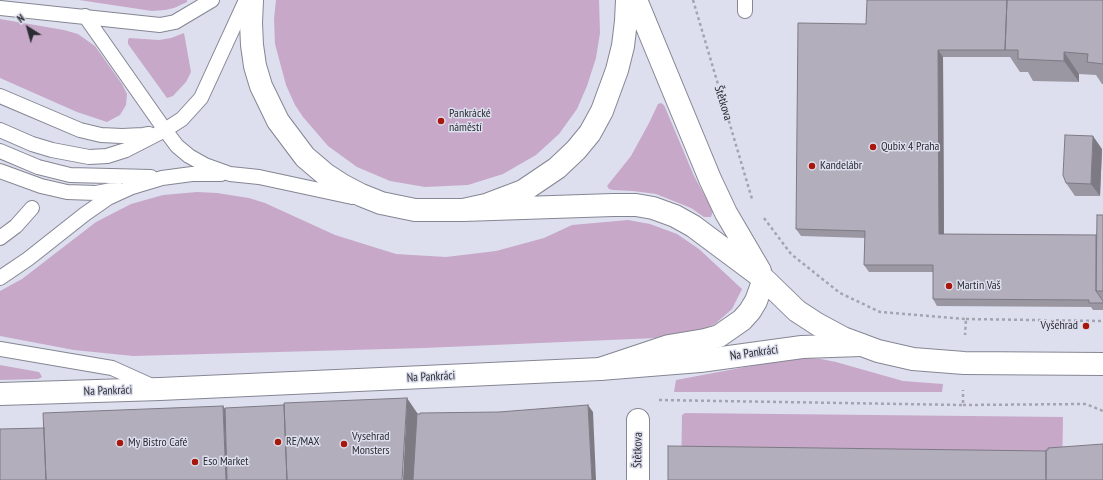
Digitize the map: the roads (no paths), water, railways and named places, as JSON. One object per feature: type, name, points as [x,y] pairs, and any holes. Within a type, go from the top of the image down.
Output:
[{"type":"street","points":[[252,0],[251,23],[255,66],[270,108],[305,157],[325,174],[361,195],[381,203],[415,210],[463,210],[613,205],[636,205],[653,208],[675,216],[693,226],[764,280]]},
{"type":"street","points":[[463,210],[486,205],[522,191],[558,168],[590,133],[602,111],[617,70],[623,46],[627,0]]},
{"type":"street","points":[[636,0],[710,179],[726,213],[764,280]]},
{"type":"street","points":[[600,369],[669,346],[719,336],[742,320],[750,311],[756,301],[764,280]]},
{"type":"street","name":"Na Pankráci","points":[[764,280],[797,310],[817,324],[843,338],[894,355],[942,362],[964,363],[1103,364]]},
{"type":"street","name":"Na Pankráci","points":[[0,394],[160,389],[600,369],[700,361],[802,347],[861,345]]},
{"type":"street","name":"Štětkova","points":[[638,420],[638,480]]},
{"type":"lane","points":[[0,8],[160,25],[175,22],[212,0]]},
{"type":"lane","points":[[0,130],[32,144],[74,155],[89,157],[107,156],[126,150],[165,130],[182,119],[201,98],[246,0]]},
{"type":"lane","points":[[85,16],[177,146],[189,156],[205,165],[230,174]]},
{"type":"lane","points":[[0,96],[80,130],[101,135],[143,136],[165,130]]},
{"type":"lane","points":[[0,151],[38,167],[70,175],[162,178]]},
{"type":"lane","points":[[0,171],[41,186],[67,192],[96,193],[132,187],[162,178],[192,174],[230,174],[259,177],[381,203]]},
{"type":"lane","points":[[0,278],[28,259],[85,214],[108,198],[132,187]]},
{"type":"lane","points":[[0,238],[16,226],[32,208]]},
{"type":"lane","points":[[0,349],[112,368],[160,389]]},
{"type":"place","name":"Pankrácké náměstí","points":[[441,121]]},
{"type":"place","name":"Qubix 4 Praha","points":[[873,147]]},
{"type":"place","name":"Kandelábr","points":[[812,166]]},
{"type":"place","name":"Martin Vaš","points":[[949,286]]},
{"type":"place","name":"Vyšehrad","points":[[1086,326]]},
{"type":"place","name":"RE/MAX","points":[[278,442]]},
{"type":"place","name":"My Bistro Café","points":[[120,443]]},
{"type":"place","name":"Vysehrad Monsters","points":[[344,444]]},
{"type":"place","name":"Eso Market","points":[[195,462]]}]
